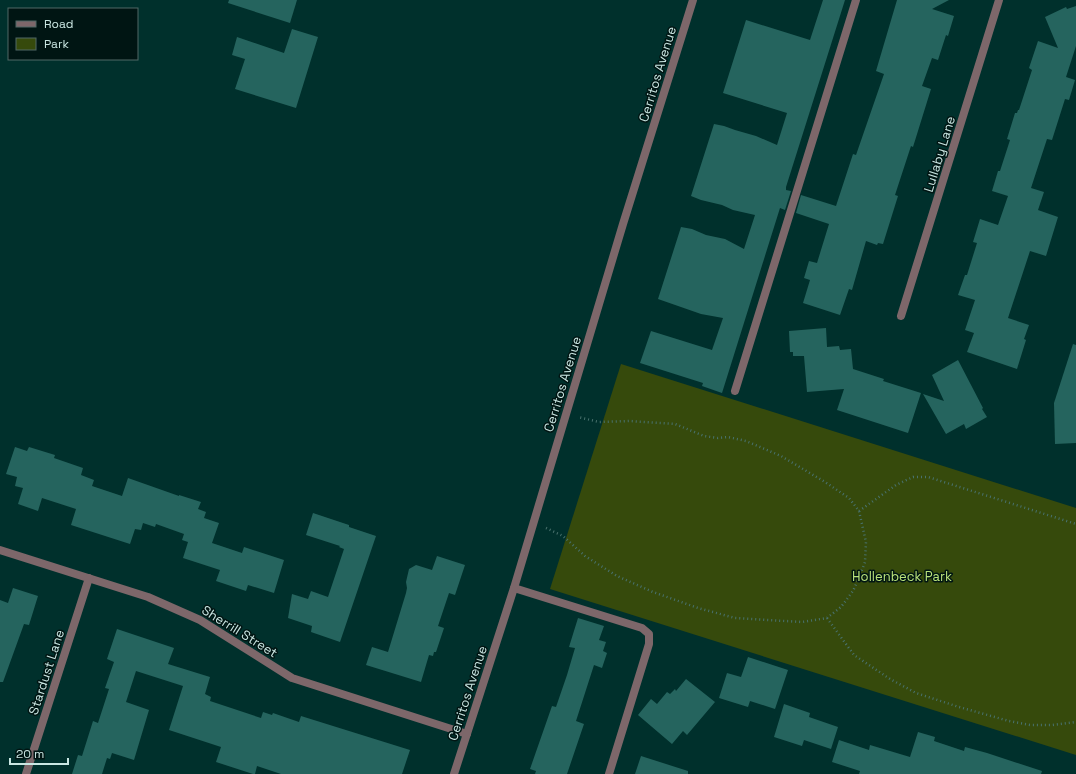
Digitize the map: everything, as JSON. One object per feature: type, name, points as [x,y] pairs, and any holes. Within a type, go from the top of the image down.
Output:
[{"type":"street","name":"Cerritos Avenue","points":[[454,774],[514,588],[622,224],[693,0]]},
{"type":"street","points":[[735,391],[856,0]]},
{"type":"street","name":"Lullaby Lane","points":[[901,316],[999,0]]},
{"type":"street","name":"Sherrill Street","points":[[0,550],[148,596],[200,620],[292,678],[467,734]]},
{"type":"street","name":"Stardust Lane","points":[[26,774],[88,578]]},
{"type":"street","points":[[514,588],[642,628],[649,634],[649,644],[609,774]]},
{"type":"path","points":[[533,522],[563,536],[585,556],[617,576],[653,592],[698,608],[742,619],[802,622],[827,618],[841,606],[853,591],[865,562],[866,542],[859,511],[849,498],[781,456],[746,442],[728,437],[718,438],[704,436],[675,424],[630,421],[599,422],[566,413]]},
{"type":"path","points":[[859,511],[896,485],[913,477],[928,477],[1076,524]]},
{"type":"path","points":[[827,618],[854,655],[890,679],[916,693],[959,707],[1009,721],[1030,725],[1052,726],[1076,722]]},
{"type":"green space","name":"Hollenbeck Park","points":[[621,364],[1076,508],[1076,755],[550,589]]},
{"type":"building","points":[[229,0],[297,0],[290,23],[228,3]]},
{"type":"building","points":[[823,0],[845,0],[786,187],[786,190],[791,191],[785,210],[780,208],[722,393],[702,386],[703,383],[640,363],[651,331],[712,350],[723,318],[701,314],[658,299],[681,227],[725,239],[744,249],[755,215],[733,210],[722,205],[691,196],[714,124],[756,136],[777,145],[787,113],[723,93],[746,20],[810,40]]},
{"type":"building","points":[[897,0],[949,0],[932,9],[954,16],[938,60],[932,58],[922,86],[931,89],[913,147],[911,146],[895,195],[898,196],[883,244],[878,243],[877,245],[866,241],[852,290],[849,289],[840,315],[803,303],[810,280],[804,278],[809,261],[817,263],[829,224],[796,213],[801,195],[836,206],[853,154],[856,155],[884,74],[876,71]]},
{"type":"building","points":[[1076,6],[1076,46],[1066,77],[1075,80],[1069,100],[1065,99],[1052,140],[1047,139],[1031,188],[1044,192],[1038,210],[1058,217],[1046,256],[1030,251],[1008,318],[1029,325],[1017,369],[967,352],[974,333],[965,330],[975,300],[958,295],[965,275],[967,275],[977,243],[973,242],[980,219],[998,225],[1008,196],[992,191],[1010,140],[1007,139],[1015,113],[1019,110],[1032,70],[1029,68],[1038,41],[1058,48],[1045,17],[1066,7],[1067,9]]},
{"type":"building","points":[[292,29],[318,37],[296,108],[235,89],[245,59],[232,55],[237,37],[284,53]]},
{"type":"building","points":[[826,328],[827,347],[839,346],[840,350],[851,349],[853,369],[884,379],[883,381],[921,393],[908,433],[837,410],[844,389],[807,392],[804,356],[793,356],[793,352],[790,352],[789,331]]},
{"type":"building","points":[[1073,344],[1076,345],[1076,443],[1055,444],[1054,403]]},
{"type":"building","points":[[958,360],[987,417],[966,429],[964,424],[946,434],[923,394],[944,401],[932,375]]},
{"type":"building","points":[[15,447],[27,451],[29,447],[55,455],[54,458],[83,468],[81,475],[94,480],[92,486],[122,496],[128,478],[201,502],[198,509],[206,512],[204,518],[219,523],[212,543],[242,553],[244,547],[284,560],[274,593],[248,585],[246,591],[216,581],[220,570],[183,558],[188,542],[182,540],[184,534],[156,524],[155,527],[143,523],[141,530],[135,529],[130,544],[71,525],[76,509],[42,498],[38,511],[18,504],[23,488],[15,486],[17,477],[6,474]]},
{"type":"building","points":[[313,513],[376,536],[340,642],[311,632],[312,626],[288,618],[292,594],[308,599],[311,591],[328,597],[344,549],[339,547],[340,546],[306,535]]},
{"type":"building","points":[[437,556],[465,565],[455,595],[449,593],[438,626],[444,628],[436,652],[434,652],[433,656],[429,655],[421,682],[366,665],[372,647],[388,652],[406,593],[406,582],[409,569],[416,565],[432,570]]},
{"type":"building","points":[[13,588],[38,596],[29,625],[24,624],[3,682],[0,682],[0,600],[8,603]]},
{"type":"building","points":[[578,618],[604,626],[599,640],[606,642],[603,651],[607,653],[602,668],[594,665],[576,721],[584,724],[567,774],[535,774],[536,771],[530,769],[552,706],[556,707],[567,675],[575,648],[569,647]]},
{"type":"building","points":[[117,629],[174,648],[168,664],[210,677],[205,694],[211,697],[210,701],[261,718],[263,712],[272,715],[273,713],[299,722],[301,716],[410,750],[402,774],[281,774],[257,766],[255,774],[253,774],[216,762],[221,747],[169,730],[183,686],[136,671],[126,702],[149,710],[134,760],[112,753],[110,759],[107,758],[102,774],[72,774],[78,755],[82,756],[93,721],[98,723],[109,689],[105,688],[114,662],[107,659]]},
{"type":"building","points":[[748,657],[788,670],[775,709],[750,701],[748,707],[719,698],[727,673],[741,677]]},
{"type":"building","points":[[686,679],[715,702],[687,735],[683,731],[672,744],[638,715],[651,699],[657,704],[667,692],[670,694],[675,689],[676,691]]},
{"type":"building","points":[[784,704],[810,713],[809,717],[838,727],[831,749],[804,740],[802,746],[774,737]]},
{"type":"building","points":[[918,732],[935,737],[934,741],[964,751],[965,747],[1042,771],[1041,774],[859,774],[860,771],[832,762],[839,740],[869,750],[870,745],[910,757]]},
{"type":"building","points":[[641,756],[688,771],[688,774],[635,774]]}]
